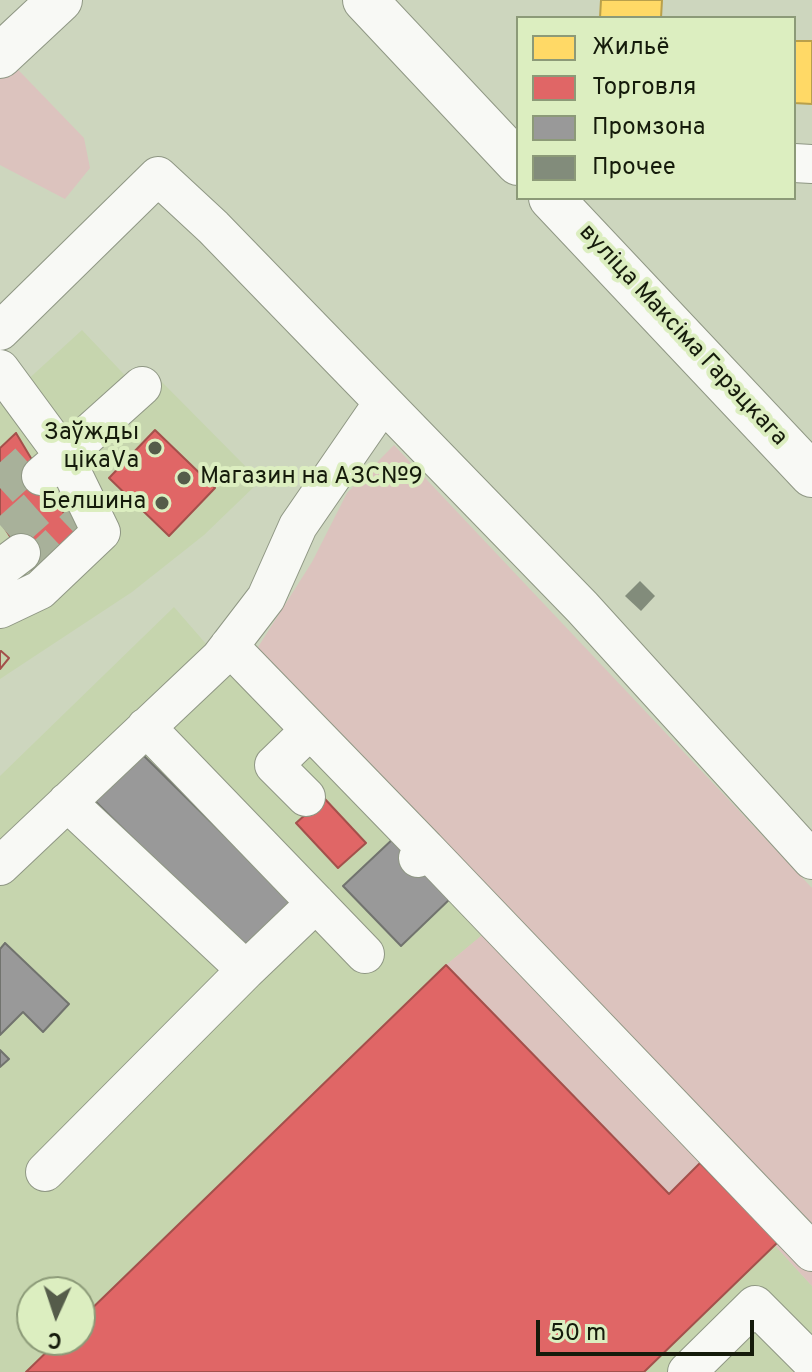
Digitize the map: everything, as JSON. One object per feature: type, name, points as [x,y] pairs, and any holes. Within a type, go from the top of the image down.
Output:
[{"type":"main road","points":[[0,56],[60,0]]},
{"type":"main road","points":[[365,0],[516,161]]},
{"type":"main road","name":"вуліца Максіма Гарэцкага","points":[[553,200],[812,475]]},
{"type":"lane","points":[[0,331],[158,176],[213,227],[382,404],[592,595],[812,860]]},
{"type":"lane","points":[[0,369],[53,468],[101,532],[40,590],[0,609]]},
{"type":"lane","points":[[53,468],[142,386]]},
{"type":"lane","points":[[0,866],[229,646],[266,598],[298,526],[382,404]]},
{"type":"lane","points":[[0,593],[12,553]]},
{"type":"lane","points":[[229,646],[422,854],[812,1252]]},
{"type":"lane","points":[[146,727],[365,954]]},
{"type":"lane","points":[[306,797],[274,765],[310,730]]},
{"type":"lane","points":[[67,802],[246,970]]},
{"type":"lane","points":[[45,1172],[316,903]]},
{"type":"lane","points":[[687,1372],[755,1305],[812,1362]]},
{"type":"shaded area","points":[[0,51],[84,138],[90,168],[65,199],[0,165]]},
{"type":"shaded area","points":[[82,330],[136,387],[152,372],[260,481],[204,535],[132,592],[0,679],[0,405]]},
{"type":"shaded area","points":[[394,445],[812,888],[812,1286],[700,1164],[669,1194],[446,965],[488,930],[239,677],[312,562],[347,493]]},
{"type":"shaded area","points":[[174,607],[207,645],[489,930],[446,965],[668,1193],[700,1163],[812,1286],[812,1372],[0,1372],[0,776]]},
{"type":"building: Жильё","points":[[601,0],[662,0],[661,16],[600,16]]},
{"type":"building: Жильё","points":[[796,41],[812,41],[812,104],[796,103]]},
{"type":"building: Торговля","points":[[155,430],[215,488],[169,536],[109,478]]},
{"type":"building: Торговля","points":[[16,433],[81,542],[39,581],[0,521],[0,448]]},
{"type":"building: Торговля","points":[[0,652],[9,658],[0,669]]},
{"type":"building: Торговля","points":[[0,652],[9,658],[0,669]]},
{"type":"building: Торговля","points":[[324,798],[366,843],[338,868],[296,823]]},
{"type":"building: Торговля","points":[[446,965],[669,1194],[700,1163],[778,1242],[644,1372],[26,1372],[42,1356],[96,1356],[96,1304]]},
{"type":"building: Промзона","points":[[142,754],[293,903],[246,950],[95,801]]},
{"type":"building: Промзона","points":[[396,836],[453,896],[401,946],[343,886]]},
{"type":"building: Промзона","points":[[5,943],[69,1004],[43,1032],[23,1012],[0,1035],[0,949]]},
{"type":"building: Промзона","points":[[0,1050],[9,1059],[0,1067]]},
{"type":"building: Прочее","points":[[640,581],[655,596],[641,611],[625,596]]},
{"type":"tunnel","points":[[0,488],[32,459]]},
{"type":"tunnel","points":[[8,534],[52,495]]},
{"type":"tunnel","points":[[31,570],[92,512]]},
{"type":"place","name":"Заўжды цікаVа","points":[[155,448]]},
{"type":"place","name":"Магазин на АЗС№9","points":[[184,478]]},
{"type":"place","name":"Белшина","points":[[162,503]]}]
